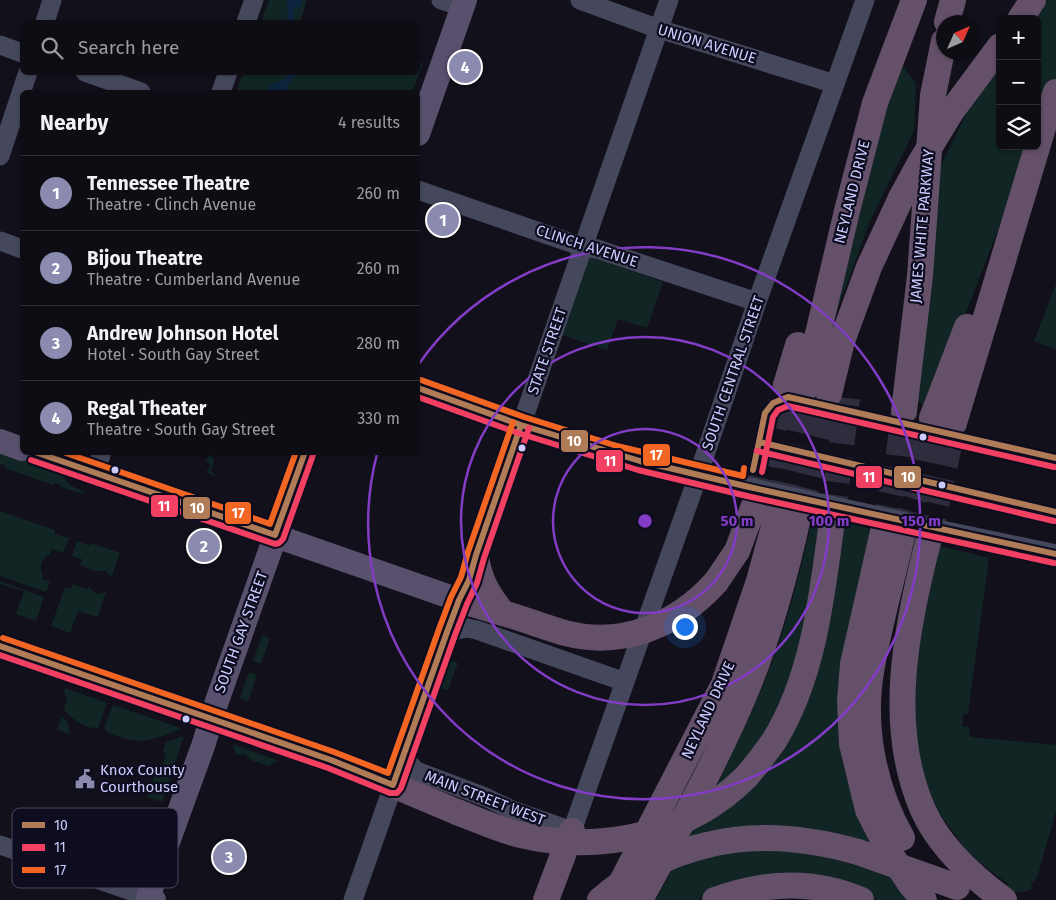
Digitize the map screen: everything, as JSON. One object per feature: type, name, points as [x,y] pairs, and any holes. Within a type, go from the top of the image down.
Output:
[{"type":"highway","name":"NEYLAND DRIVE","points":[[914,0],[875,103],[847,211],[817,392],[864,313],[889,225],[901,198],[951,112],[996,51]]},
{"type":"highway","points":[[949,15],[953,0]]},
{"type":"highway","points":[[1023,15],[1033,0]]},
{"type":"highway","name":"JAMES WHITE PARKWAY","points":[[904,411],[920,276],[932,95],[940,60]]},
{"type":"highway","points":[[1041,131],[1056,92]]},
{"type":"highway","points":[[1034,150],[943,420],[1035,150]]},
{"type":"highway","name":"NEYLAND DRIVE","points":[[612,900],[724,684],[759,581],[778,508]]},
{"type":"highway","name":"NEYLAND DRIVE","points":[[640,900],[708,771],[746,690],[783,584],[778,508]]},
{"type":"highway","points":[[459,600],[587,637],[626,636],[652,629],[675,617],[703,596],[716,582],[736,551],[778,508]]},
{"type":"highway","points":[[393,785],[457,812],[520,835],[560,842],[610,841],[644,835],[689,818],[727,793],[747,776],[774,741],[785,723],[804,674],[810,650],[832,520]]},
{"type":"highway","points":[[924,900],[911,885],[891,855],[868,810],[852,744],[850,701],[853,664],[892,534],[871,667],[868,720],[870,744],[878,781],[885,803],[897,829],[931,882],[953,894]]},
{"type":"highway","points":[[935,536],[904,658],[902,714],[908,768],[924,812],[946,846],[978,881],[1004,900]]},
{"type":"highway","points":[[476,555],[476,564],[482,582],[503,613]]},
{"type":"highway","points":[[546,900],[572,831]]},
{"type":"highway","points":[[600,900],[650,867],[693,848],[755,838],[803,840],[858,852],[953,894],[989,900]]},
{"type":"highway","points":[[716,900],[735,893],[786,884],[812,886],[836,891],[861,900]]},
{"type":"main road","points":[[420,127],[456,2]]},
{"type":"main road","points":[[0,441],[20,448]]},
{"type":"main road","points":[[51,455],[98,463],[275,535],[459,600]]},
{"type":"main road","name":"SOUTH GAY STREET","points":[[178,819],[304,455]]},
{"type":"main road","points":[[0,646],[331,760],[393,785]]},
{"type":"street","points":[[46,20],[52,0]]},
{"type":"street","points":[[247,20],[254,0]]},
{"type":"street","name":"UNION AVENUE","points":[[580,0],[658,29],[835,84]]},
{"type":"street","name":"STATE STREET","points":[[353,900],[447,632],[469,580],[476,555],[669,0]]},
{"type":"street","name":"SOUTH CENTRAL STREET","points":[[572,831],[865,0]]},
{"type":"street","points":[[0,45],[20,52]]},
{"type":"street","points":[[22,90],[27,75]]},
{"type":"street","points":[[93,75],[135,90]]},
{"type":"street","points":[[222,90],[227,75]]},
{"type":"street","points":[[0,156],[20,96]]},
{"type":"street","name":"CLINCH AVENUE","points":[[420,191],[583,247],[597,249],[757,302]]},
{"type":"street","points":[[0,241],[20,248]]},
{"type":"street","points":[[420,389],[521,425],[640,461],[759,489],[935,536],[1056,554]]},
{"type":"street","points":[[447,632],[467,628],[477,630],[625,682]]},
{"type":"street","name":"MAIN STREET WEST","points":[[404,756],[416,771],[485,797],[501,806],[572,831]]},
{"type":"street","points":[[0,845],[12,849]]},
{"type":"street","points":[[123,888],[151,898]]},
{"type":"green space","points":[[269,0],[307,0],[301,20],[262,20]]},
{"type":"green space","points":[[1047,0],[1056,0],[1056,78],[1041,117],[1041,15],[1036,15]]},
{"type":"green space","points":[[903,66],[916,84],[914,131],[870,221],[831,327],[888,103]]},
{"type":"green space","points":[[996,71],[996,150],[1028,150],[929,409],[917,401],[935,177],[971,105]]},
{"type":"green space","points":[[242,75],[418,75],[413,90],[237,90]]},
{"type":"green space","points":[[586,255],[663,282],[647,328],[618,319],[607,350],[559,334]]},
{"type":"green space","points":[[1056,284],[1056,350],[1034,341]]},
{"type":"green space","points":[[0,452],[58,471],[70,485],[84,492],[83,494],[54,483],[53,485],[5,468],[6,466],[1,464],[0,466]]},
{"type":"green space","points":[[209,455],[211,455],[214,461],[211,471],[217,477],[206,472],[211,465],[206,461]]},
{"type":"green space","points":[[0,511],[55,530],[55,534],[69,538],[63,553],[52,549],[50,555],[47,555],[41,564],[42,579],[50,582],[46,592],[0,576]]},
{"type":"green space","points":[[813,516],[824,519],[792,685],[753,753],[714,790],[749,718],[772,661],[802,564]]},
{"type":"green space","points":[[841,522],[871,529],[841,755],[854,801],[871,846],[687,841],[697,821],[762,769]]},
{"type":"green space","points":[[77,541],[90,546],[91,543],[120,553],[111,578],[106,571],[95,571],[80,565],[82,559],[72,556]]},
{"type":"green space","points":[[939,546],[989,558],[968,714],[963,714],[962,726],[969,727],[970,737],[1056,745],[1056,811],[1037,878],[1031,884],[1032,889],[1024,892],[1010,892],[1007,888],[1008,884],[967,851],[940,814],[920,774],[913,714],[916,657]]},
{"type":"green space","points":[[0,581],[44,597],[36,621],[16,614],[24,591],[0,584]]},
{"type":"green space","points":[[73,584],[87,589],[89,587],[96,594],[106,592],[98,617],[78,611],[70,633],[51,626],[65,587],[71,589]]},
{"type":"green space","points":[[262,635],[270,638],[261,664],[253,661]]},
{"type":"green space","points":[[450,660],[458,663],[448,690],[440,688]]},
{"type":"green space","points":[[249,672],[257,675],[248,701],[240,698]]},
{"type":"green space","points":[[65,688],[107,703],[98,728],[88,727],[79,723],[64,710],[67,699],[64,691]]},
{"type":"green space","points":[[113,705],[181,729],[149,740],[125,739],[106,732],[104,728]]},
{"type":"green space","points":[[62,716],[68,723],[70,734],[57,730]]},
{"type":"green space","points":[[184,736],[162,802],[147,797],[159,764],[163,765],[166,754],[163,752],[166,742]]},
{"type":"green space","points":[[234,745],[277,761],[269,766],[251,760],[245,754],[237,755],[233,747]]},
{"type":"green space","points":[[785,847],[887,873],[906,900],[879,900],[868,895],[706,895],[697,900],[656,900],[674,865],[698,856]]},
{"type":"water","points":[[286,0],[303,0],[300,7],[294,10],[294,20],[287,20]]},
{"type":"water","points":[[289,75],[296,75],[289,82],[287,90],[268,90],[269,86],[283,80]]},
{"type":"tunnel","points":[[755,503],[786,385]]},
{"type":"tunnel","points":[[779,508],[805,389]]},
{"type":"tunnel","points":[[799,513],[829,394]]},
{"type":"tunnel","points":[[832,521],[847,398]]},
{"type":"tunnel","points":[[883,532],[898,463],[904,411]]},
{"type":"tunnel","points":[[902,536],[919,482],[932,418]]},
{"type":"tunnel","points":[[928,542],[954,423]]},
{"type":"transit line","name":"17","points":[[421,380],[524,417],[617,446],[743,476],[744,468]]},
{"type":"transit line","name":"10","points":[[420,389],[521,425],[640,461],[749,487],[1056,554]]},
{"type":"transit line","name":"10","points":[[753,470],[765,413],[773,403],[788,397],[1056,458]]},
{"type":"transit line","name":"11","points":[[420,398],[518,433],[638,470],[747,496],[1054,563]]},
{"type":"transit line","name":"11","points":[[762,472],[773,417],[778,410],[788,406],[1054,467]]},
{"type":"transit line","name":"17","points":[[3,638],[334,752],[388,773],[439,629],[461,577],[513,422]]},
{"type":"transit line","name":"10","points":[[0,646],[331,760],[393,785],[447,632],[469,580],[521,425]]},
{"type":"transit line","name":"11","points":[[0,655],[328,768],[390,793],[397,793],[401,788],[455,635],[477,583],[529,428]]},
{"type":"transit line","name":"10","points":[[759,442],[1056,512]]},
{"type":"transit line","name":"11","points":[[757,451],[1054,521]]},
{"type":"transit line","name":"10","points":[[44,455],[275,535],[304,455]]},
{"type":"transit line","name":"17","points":[[72,455],[270,524],[295,455]]},
{"type":"transit line","name":"11","points":[[31,460],[275,544],[283,539],[313,455]]},
{"type":"place","name":"Regal Theater","points":[[465,67]]},
{"type":"place","name":"Tennessee Theatre","points":[[443,220]]},
{"type":"place","name":"Bijou Theatre","points":[[204,546]]},
{"type":"place","name":"Knox County Courthouse","points":[[85,779]]},
{"type":"place","name":"Andrew Johnson Hotel","points":[[229,857]]}]
